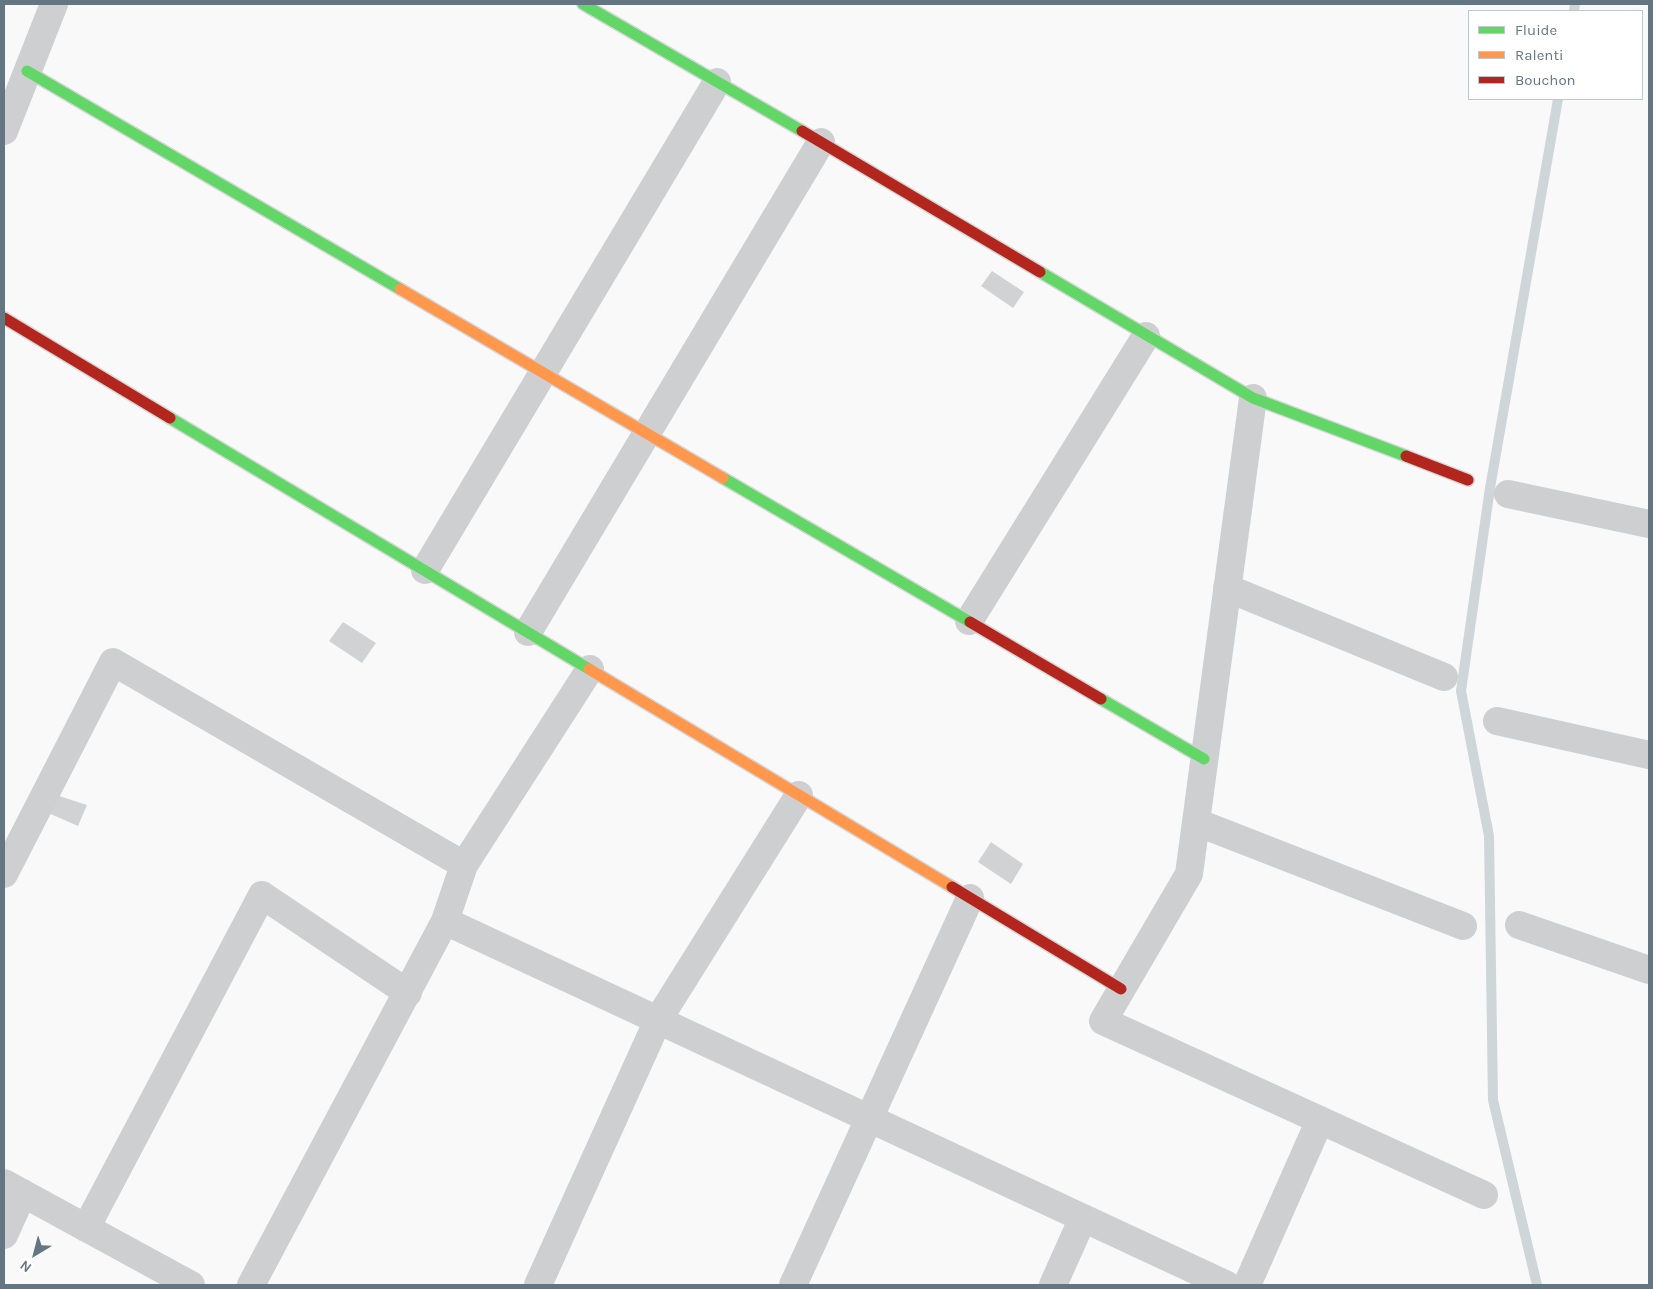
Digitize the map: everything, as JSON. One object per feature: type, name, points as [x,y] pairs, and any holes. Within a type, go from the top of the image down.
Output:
[{"type":"street","points":[[4,131],[9,102],[27,71],[48,7]]},
{"type":"street","points":[[598,8],[718,82],[1253,398],[1468,480]]},
{"type":"street","points":[[27,71],[1204,759]]},
{"type":"street","points":[[425,570],[718,82]]},
{"type":"street","points":[[528,632],[821,142]]},
{"type":"street","points":[[4,318],[1121,989]]},
{"type":"street","points":[[969,621],[1146,336]]},
{"type":"street","points":[[1253,398],[1189,874],[1102,1021],[1484,1195]]},
{"type":"street","points":[[1508,494],[1649,524]]},
{"type":"street","points":[[1227,588],[1444,677]]},
{"type":"street","points":[[4,874],[113,662],[464,865]]},
{"type":"street","points":[[251,1285],[446,920],[464,865],[590,669]]},
{"type":"street","points":[[1497,722],[1649,755]]},
{"type":"street","points":[[538,1285],[658,1020],[799,795]]},
{"type":"street","points":[[1196,822],[1463,926]]},
{"type":"street","points":[[86,1228],[262,895],[408,993]]},
{"type":"street","points":[[793,1285],[970,898]]},
{"type":"street","points":[[446,920],[1227,1285]]},
{"type":"street","points":[[1519,925],[1649,970]]},
{"type":"street","points":[[1247,1285],[1320,1120]]},
{"type":"street","points":[[4,1235],[14,1188],[191,1285]]},
{"type":"street","points":[[1053,1285],[1083,1218]]},
{"type":"building","points":[[992,271],[1024,292],[1013,308],[981,286]]},
{"type":"building","points":[[343,622],[376,643],[362,663],[329,641]]},
{"type":"building","points":[[53,794],[87,805],[78,826],[46,812]]},
{"type":"building","points":[[991,842],[1023,864],[1011,884],[978,862]]},
{"type":"waterway","points":[[1574,10],[1575,4]]},
{"type":"waterway","points":[[1537,1285],[1493,1100],[1489,836],[1461,691],[1490,488],[1558,100]]},
{"type":"traffic: fast","points":[[583,4],[802,131]]},
{"type":"traffic: fast","points":[[27,71],[400,289]]},
{"type":"traffic: fast","points":[[1040,272],[1253,398],[1406,456]]},
{"type":"traffic: fast","points":[[170,418],[589,669]]},
{"type":"traffic: fast","points":[[723,478],[970,622]]},
{"type":"traffic: fast","points":[[1101,699],[1204,759]]},
{"type":"traffic: slow","points":[[400,289],[723,478]]},
{"type":"traffic: slow","points":[[589,669],[952,887]]},
{"type":"traffic: jam","points":[[802,131],[1040,272]]},
{"type":"traffic: jam","points":[[4,318],[170,418]]},
{"type":"traffic: jam","points":[[1406,456],[1468,480]]},
{"type":"traffic: jam","points":[[970,622],[1101,699]]},
{"type":"traffic: jam","points":[[952,887],[1121,989]]}]
